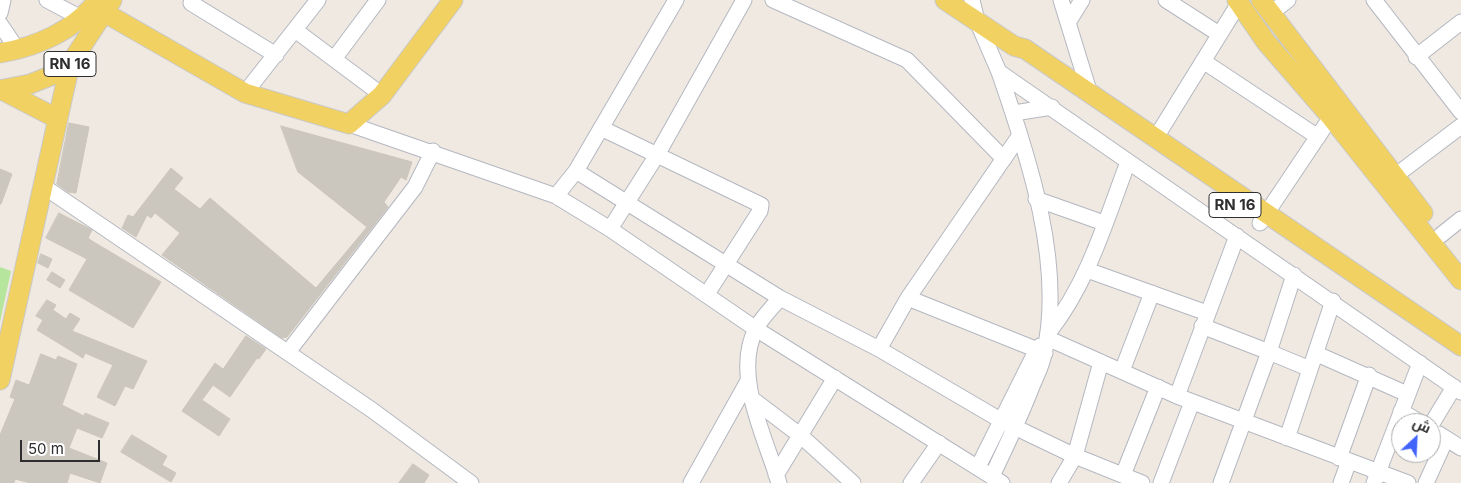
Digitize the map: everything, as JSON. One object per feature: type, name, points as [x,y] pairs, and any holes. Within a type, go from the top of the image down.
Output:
[{"type":"main road","points":[[98,7],[246,93],[349,124],[382,95],[453,0]]},
{"type":"main road","name":"RN 16","points":[[945,0],[1011,44],[1025,49],[1155,139],[1461,360]]},
{"type":"main road","points":[[1238,2],[1266,42],[1332,117],[1461,280]]},
{"type":"main road","name":"RN 16","points":[[8,51],[56,34],[98,7]]},
{"type":"main road","name":"RN 16","points":[[1,90],[58,73],[70,64],[98,7]]},
{"type":"main road","points":[[1266,7],[1461,261]]},
{"type":"main road","name":"RN 16","points":[[1011,44],[1020,55],[1263,218],[1461,346]]},
{"type":"main road","points":[[0,380],[70,64]]},
{"type":"main road","points":[[1,90],[58,120]]},
{"type":"street","points":[[0,13],[3,0]]},
{"type":"street","points":[[47,0],[98,7]]},
{"type":"street","points":[[246,93],[318,0]]},
{"type":"street","points":[[334,59],[378,0]]},
{"type":"street","points":[[556,196],[576,171],[676,0]]},
{"type":"street","points":[[610,229],[657,155],[744,0]]},
{"type":"street","points":[[773,0],[907,60],[1004,159]]},
{"type":"street","points":[[972,0],[977,21],[1014,113],[1036,199],[1051,273],[1051,308],[1044,343]]},
{"type":"street","points":[[1061,0],[1090,94]]},
{"type":"street","points":[[1069,21],[1082,0]]},
{"type":"street","points":[[1166,0],[1219,34]]},
{"type":"street","points":[[1266,7],[1288,0]]},
{"type":"street","points":[[1374,0],[1416,57],[1461,112]]},
{"type":"street","points":[[1155,139],[1238,2]]},
{"type":"street","points":[[191,3],[276,55]]},
{"type":"street","points":[[1416,57],[1461,22]]},
{"type":"street","points":[[0,24],[8,51]]},
{"type":"street","points":[[295,30],[382,95]]},
{"type":"street","points":[[997,67],[1011,44]]},
{"type":"street","points":[[1203,61],[1318,137]]},
{"type":"street","points":[[997,67],[1128,162],[1333,301],[1457,389],[1440,413]]},
{"type":"street","points":[[1014,113],[1052,107]]},
{"type":"street","points":[[1263,218],[1332,117]]},
{"type":"street","points":[[349,124],[433,151],[556,196],[610,229],[756,329],[997,479],[1008,425],[1044,343],[1087,270],[1128,162]]},
{"type":"street","points":[[1395,176],[1461,126]]},
{"type":"street","points":[[601,128],[755,200],[761,205],[760,211],[707,294]]},
{"type":"street","points":[[879,349],[908,298],[1020,135]]},
{"type":"street","points":[[288,352],[415,187],[433,151]]},
{"type":"street","points":[[576,171],[626,204],[780,298],[879,349],[1008,425],[1133,480],[1158,387]]},
{"type":"street","points":[[43,186],[372,410],[471,483]]},
{"type":"street","points":[[1036,199],[1104,223]]},
{"type":"street","points":[[1440,235],[1461,219]]},
{"type":"street","points":[[1177,396],[1237,236]]},
{"type":"street","points":[[1087,270],[1152,293],[1269,352],[1310,369]]},
{"type":"street","points":[[1221,483],[1245,422],[1294,275]]},
{"type":"street","points":[[1122,371],[1152,293]]},
{"type":"street","points":[[778,479],[748,381],[749,361],[756,329],[780,298]]},
{"type":"street","points":[[908,298],[1101,362],[1192,402],[1344,459],[1376,478],[1408,483]]},
{"type":"street","points":[[1287,438],[1310,369],[1317,354],[1333,301]]},
{"type":"street","points":[[1317,354],[1369,375],[1407,394]]},
{"type":"street","points":[[1059,483],[1075,456],[1101,362]]},
{"type":"street","points":[[1376,478],[1420,362]]},
{"type":"street","points":[[1341,483],[1344,459],[1369,375]]},
{"type":"street","points":[[778,479],[835,378]]},
{"type":"street","points":[[691,483],[748,381]]},
{"type":"street","points":[[752,398],[801,436],[853,483]]},
{"type":"street","points":[[1161,483],[1192,402]]},
{"type":"street","points":[[978,466],[1008,425]]},
{"type":"street","points":[[1441,436],[1461,448]]},
{"type":"street","points":[[1426,483],[1446,439]]},
{"type":"street","points":[[911,483],[939,442]]},
{"type":"green space","points":[[0,267],[11,271],[0,322]]},
{"type":"building","points":[[69,123],[89,127],[76,193],[68,192],[57,184]]},
{"type":"building","points":[[281,126],[412,162],[406,180],[401,177],[384,202],[388,207],[287,337],[282,338],[162,255],[180,233],[155,213],[151,218],[147,215],[136,237],[122,228],[128,215],[133,217],[171,168],[183,178],[174,189],[200,209],[210,198],[316,288],[367,227],[298,172]]},
{"type":"building","points":[[0,169],[12,174],[1,204],[0,204]]},
{"type":"building","points":[[59,213],[92,230],[88,238],[92,241],[161,282],[133,328],[69,290],[87,259],[46,238]]},
{"type":"building","points":[[41,254],[52,259],[48,268],[38,263]]},
{"type":"building","points":[[52,272],[65,280],[60,288],[47,280]]},
{"type":"building","points":[[47,300],[56,305],[53,310],[66,319],[70,313],[80,319],[72,331],[147,361],[133,389],[125,386],[115,406],[97,397],[113,365],[85,353],[83,358],[37,330],[43,320],[36,316]]},
{"type":"building","points":[[246,336],[266,349],[259,359],[257,358],[230,397],[213,385],[202,400],[230,419],[219,436],[182,411],[215,363],[223,369]]},
{"type":"building","points":[[41,354],[56,360],[58,356],[77,364],[62,405],[84,416],[85,413],[109,423],[102,438],[77,428],[69,448],[107,463],[100,483],[70,473],[67,483],[30,483],[15,479],[14,483],[0,483],[0,435],[15,399],[10,397],[16,380],[29,385]]},
{"type":"building","points":[[132,435],[167,456],[162,465],[176,473],[171,482],[121,452]]},
{"type":"building","points":[[413,464],[429,475],[424,483],[399,483]]}]
